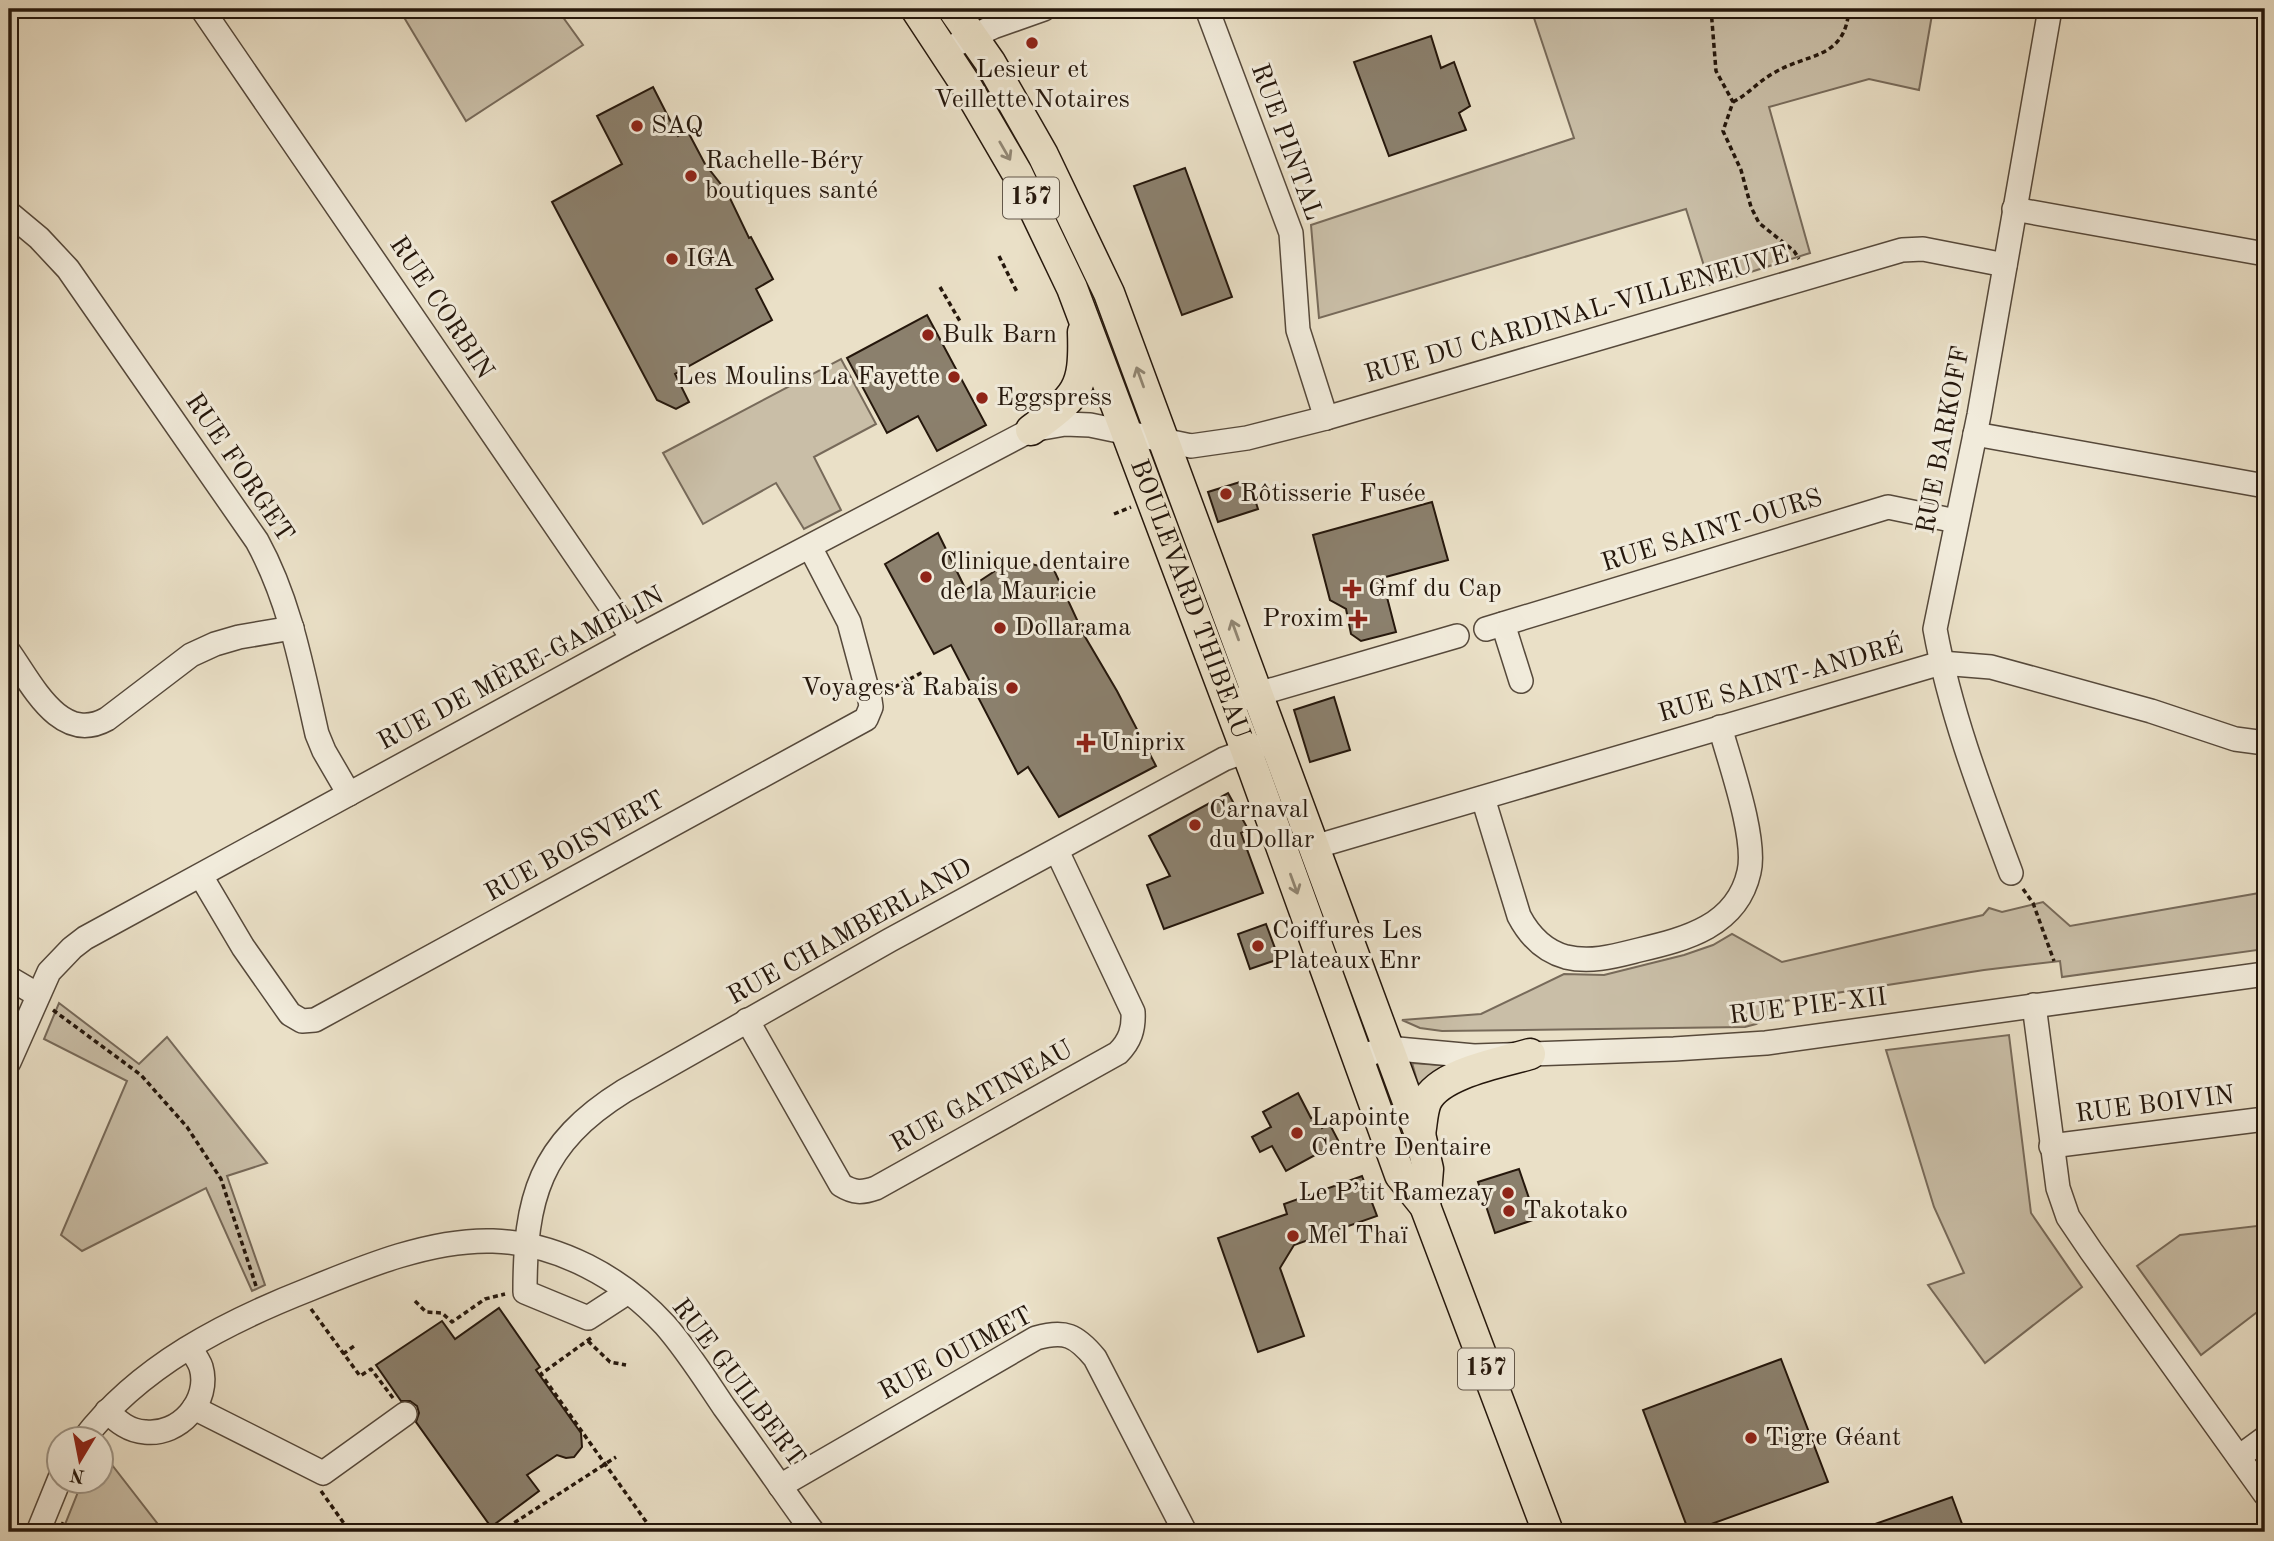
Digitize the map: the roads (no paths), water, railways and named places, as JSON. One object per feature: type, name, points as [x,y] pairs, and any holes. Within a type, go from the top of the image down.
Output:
[{"type":"main road","name":"BOULEVARD THIBEAU","points":[[916,9],[1017,173],[1043,223],[1083,314],[1400,1175],[1425,1206],[1548,1532]]},
{"type":"main road","name":"BOULEVARD THIBEAU","points":[[953,9],[990,62],[1030,132],[1071,210],[1109,293],[1420,1135],[1428,1169],[1425,1206]]},
{"type":"main road","points":[[1031,430],[1062,408],[1079,386],[1084,363],[1083,314]]},
{"type":"main road","points":[[1420,1135],[1426,1103],[1444,1084],[1463,1074],[1530,1054]]},
{"type":"street","name":"RUE CORBIN","points":[[202,9],[633,639]]},
{"type":"street","points":[[944,51],[971,36],[1044,9]]},
{"type":"street","name":"RUE PINTAL","points":[[1207,9],[1291,233],[1297,330],[1326,418]]},
{"type":"street","name":"RUE BARKOFF","points":[[2011,873],[1978,785],[1941,663],[1934,629],[1975,434],[2050,9]]},
{"type":"street","points":[[2014,209],[2265,254]]},
{"type":"street","name":"RUE FORGET","points":[[9,213],[39,238],[68,269],[230,502],[271,567],[292,628],[317,734],[349,794]]},
{"type":"street","name":"RUE DU CARDINAL-VILLENEUVE","points":[[1126,431],[1191,446],[1247,438],[1326,418],[1912,248],[2005,265]]},
{"type":"street","name":"RUE DE MÈRE-GAMELIN","points":[[9,1062],[49,972],[72,948],[178,886],[201,876],[633,639],[1031,430],[1073,424],[1126,431]]},
{"type":"street","points":[[1975,434],[2265,486]]},
{"type":"street","name":"RUE SAINT-OURS","points":[[1521,681],[1494,626],[1888,507],[1956,521]]},
{"type":"street","name":"RUE BOISVERT","points":[[201,876],[243,947],[290,1014],[302,1021],[315,1020],[861,723],[870,713],[870,700],[849,622],[810,547]]},
{"type":"street","points":[[9,652],[52,711],[71,724],[84,726],[107,719],[191,655],[239,637],[292,628]]},
{"type":"street","points":[[1228,704],[1457,636]]},
{"type":"street","name":"RUE SAINT-ANDRÉ","points":[[1314,847],[1941,663],[1991,667],[2151,711],[2235,739],[2265,743]]},
{"type":"street","points":[[1483,798],[1519,916],[1541,944],[1565,957],[1591,960],[1605,959],[1684,939],[1713,925],[1728,912],[1741,895],[1751,862],[1749,834],[1720,727]]},
{"type":"street","name":"RUE CHAMBERLAND","points":[[628,1292],[591,1331],[524,1293],[525,1244],[529,1215],[545,1170],[581,1123],[624,1091],[890,940],[1224,759],[1275,741]]},
{"type":"street","name":"RUE GATINEAU","points":[[747,1020],[841,1185],[851,1192],[877,1188],[1118,1052],[1126,1044],[1133,1023],[1133,1012],[1057,851]]},
{"type":"street","name":"RUE PIE-XII","points":[[1357,1058],[1387,1048],[1474,1056],[1766,1043],[2265,974]]},
{"type":"street","points":[[9,978],[38,995]]},
{"type":"street","points":[[2034,1005],[2059,1196],[2073,1224],[2265,1494]]},
{"type":"street","name":"RUE BOIVIN","points":[[2051,1146],[2265,1119]]},
{"type":"street","name":"RUE GUILBERT","points":[[95,1426],[107,1411],[150,1374],[190,1348],[264,1307],[379,1262],[432,1249],[492,1241],[525,1244],[571,1258],[628,1292],[648,1308],[674,1337],[813,1532]]},
{"type":"street","name":"RUE OUIMET","points":[[780,1486],[1036,1338],[1053,1333],[1072,1336],[1096,1358],[1185,1532]]},
{"type":"street","points":[[107,1411],[119,1423],[145,1433],[160,1432],[185,1419],[200,1395],[202,1381],[201,1367],[190,1348]]},
{"type":"street","points":[[194,1408],[323,1473],[405,1415]]},
{"type":"street","points":[[2239,1457],[2265,1438]]},
{"type":"street","points":[[38,1532],[53,1496]]},
{"type":"place","name":"Lesieur et Veillette Notaires","points":[[1032,43]]},
{"type":"place","name":"SAQ","points":[[637,126]]},
{"type":"place","name":"Rachelle-Béry boutiques santé","points":[[691,176]]},
{"type":"place","name":"IGA","points":[[672,259]]},
{"type":"place","name":"Bulk Barn","points":[[928,335]]},
{"type":"place","name":"Les Moulins La Fayette","points":[[954,377]]},
{"type":"place","name":"Eggspress","points":[[982,398]]},
{"type":"place","name":"Rôtisserie Fusée","points":[[1226,494]]},
{"type":"place","name":"Clinique dentaire de la Mauricie","points":[[926,577]]},
{"type":"place","name":"Gmf du Cap","points":[[1352,589]]},
{"type":"place","name":"Proxim","points":[[1358,619]]},
{"type":"place","name":"Dollarama","points":[[1000,628]]},
{"type":"place","name":"Voyages à Rabais","points":[[1012,688]]},
{"type":"place","name":"Uniprix","points":[[1086,743]]},
{"type":"place","name":"Carnaval du Dollar","points":[[1195,825]]},
{"type":"place","name":"Coiffures Les Plateaux Enr","points":[[1258,946]]},
{"type":"place","name":"Lapointe Centre Dentaire","points":[[1297,1133]]},
{"type":"place","name":"Le P’tit Ramezay","points":[[1508,1193]]},
{"type":"place","name":"Takotako","points":[[1509,1211]]},
{"type":"place","name":"Mel Thaï","points":[[1293,1236]]},
{"type":"place","name":"Tigre Géant","points":[[1751,1438]]}]
